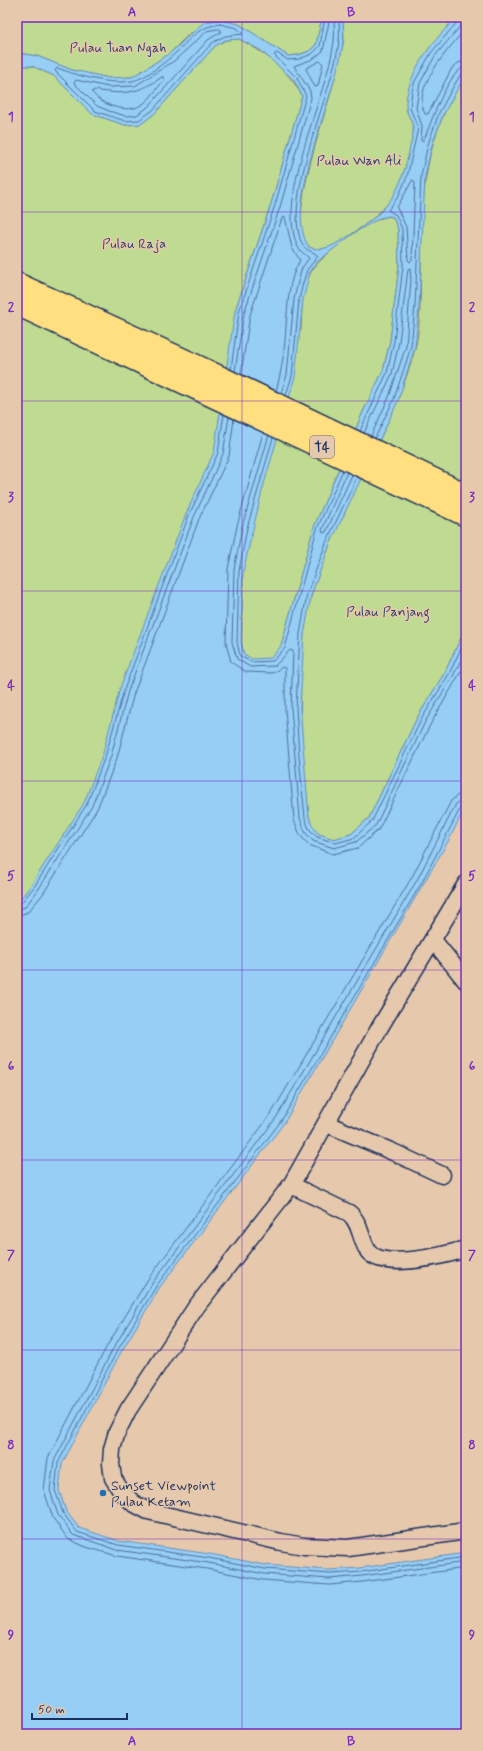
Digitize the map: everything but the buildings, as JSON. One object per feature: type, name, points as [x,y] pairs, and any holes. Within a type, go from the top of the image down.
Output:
[{"type":"highway","name":"T4","points":[[17,284],[183,371],[466,515]]},
{"type":"highway","name":"T4","points":[[17,304],[183,371],[466,495]]},
{"type":"street","points":[[466,884],[380,1027],[327,1124],[291,1185],[201,1302],[128,1410],[116,1432],[112,1449],[111,1464],[113,1478],[121,1491],[133,1503],[148,1511],[225,1530],[304,1546],[348,1548],[466,1531]]},
{"type":"street","points":[[433,940],[466,981]]},
{"type":"street","points":[[327,1124],[442,1175]]},
{"type":"street","points":[[291,1185],[354,1218],[368,1252],[376,1258],[386,1261],[399,1261],[466,1249]]},
{"type":"green space","name":"Pulau Tuan Ngah","points":[[17,17],[322,17],[316,45],[309,51],[298,55],[288,56],[239,24],[190,33],[169,54],[132,77],[109,78],[72,70],[37,56],[17,53]]},
{"type":"green space","name":"Pulau Wan Ali","points":[[343,17],[456,17],[428,50],[406,109],[413,126],[412,140],[404,172],[394,196],[379,213],[354,233],[340,242],[316,249],[308,246],[302,234],[301,216],[304,194],[315,145],[342,50],[344,38]]},
{"type":"green space","name":"Pulau Raja","points":[[239,39],[267,56],[283,70],[302,96],[271,204],[235,311],[301,330],[305,285],[316,265],[336,246],[362,228],[385,217],[393,217],[398,229],[399,266],[390,341],[383,371],[363,412],[314,527],[281,646],[17,1335],[17,66],[32,66],[54,76],[92,114],[125,125],[141,124],[154,114],[215,46],[226,40]]},
{"type":"green space","name":"Pulau Panjang","points":[[466,74],[466,627],[445,672],[417,718],[369,818],[351,834],[334,839],[319,834],[313,828],[309,818],[301,707],[302,652],[305,624],[312,592],[324,560],[347,507],[385,429],[415,349],[419,320],[422,215],[428,167],[433,144],[441,121]]},
{"type":"water","points":[[322,17],[343,17],[343,39],[339,63],[306,177],[302,205],[302,228],[309,247],[320,249],[336,244],[350,235],[374,218],[390,201],[401,180],[412,137],[413,126],[406,107],[410,84],[419,64],[430,47],[456,17],[466,17],[466,74],[443,115],[432,145],[425,176],[419,307],[415,347],[398,401],[330,544],[311,596],[304,635],[300,708],[309,817],[313,827],[319,834],[334,839],[351,834],[369,818],[417,718],[445,672],[466,627],[466,805],[450,838],[284,1123],[160,1287],[120,1354],[62,1464],[59,1490],[66,1511],[79,1528],[119,1541],[210,1554],[265,1565],[329,1570],[360,1568],[466,1553],[466,1734],[17,1734],[17,903],[31,885],[84,803],[103,753],[120,688],[186,514],[214,452],[235,311],[271,204],[302,96],[294,80],[260,50],[239,39],[226,40],[215,46],[154,114],[141,124],[125,125],[92,114],[54,76],[32,66],[17,66],[17,53],[37,56],[72,70],[109,78],[132,77],[169,54],[204,22],[220,20],[239,24],[288,56],[299,55],[309,51],[316,45]],"holes":[[[389,216],[393,217],[398,229],[399,266],[390,341],[383,371],[363,412],[314,527],[281,646],[271,658],[252,659],[244,654],[241,642],[243,572],[262,491],[295,377],[303,300],[310,272],[318,261],[357,231],[380,218]]]},
{"type":"place","name":"Sunset Viewpoint Pulau Ketam","points":[[103,1493]]}]
